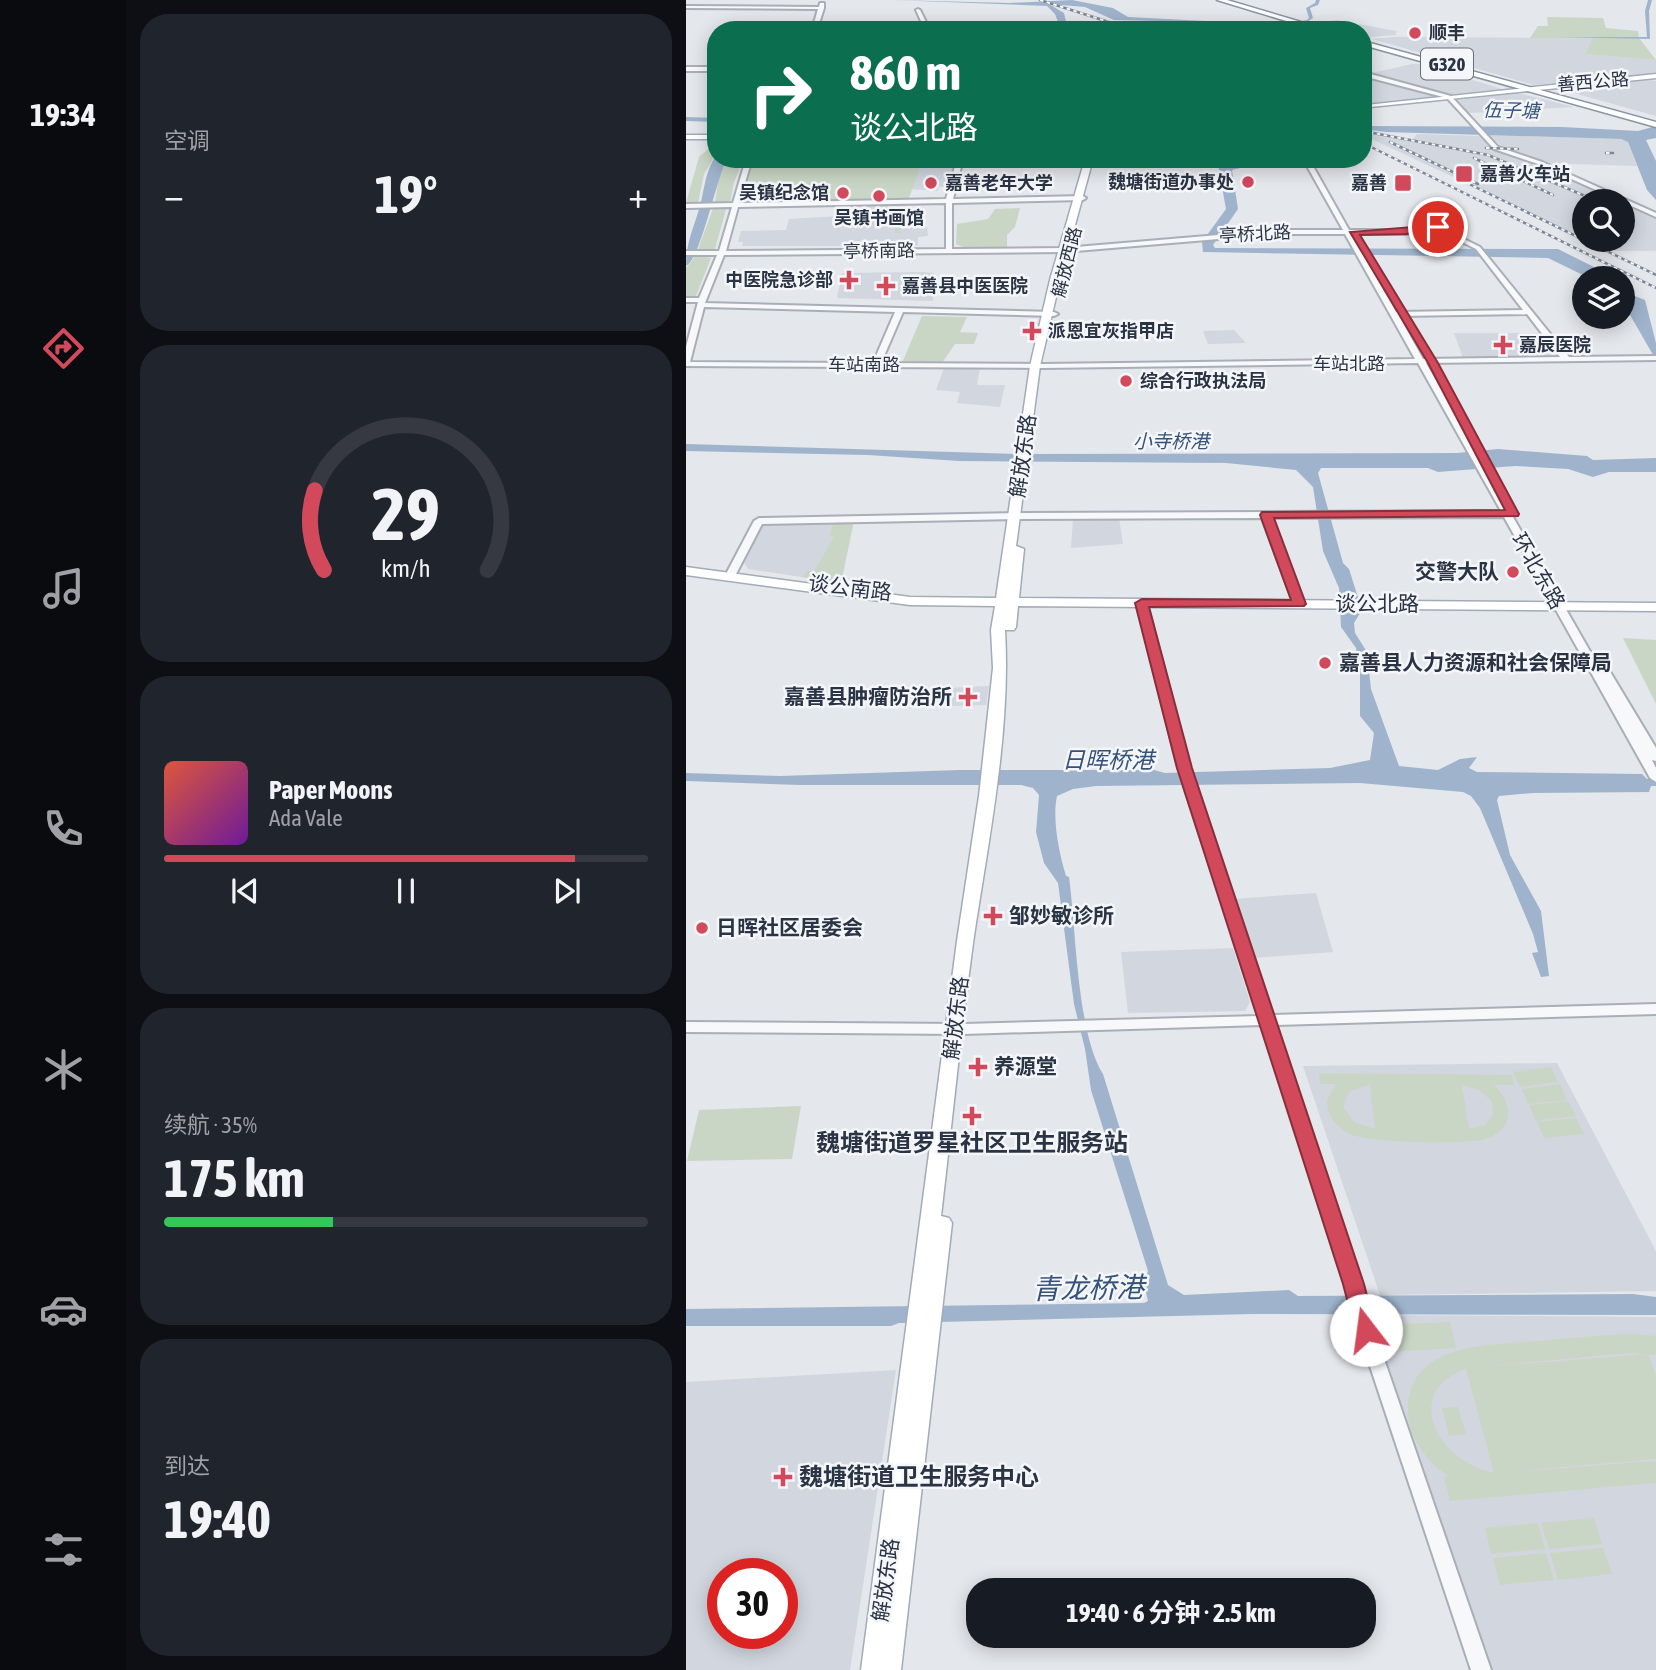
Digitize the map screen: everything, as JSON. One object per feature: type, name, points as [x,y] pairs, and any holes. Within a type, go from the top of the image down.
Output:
[{"type":"highway","points":[[1212,0],[1289,21]]},
{"type":"highway","points":[[1220,0],[1289,21]]},
{"type":"highway","name":"G320","points":[[1372,45],[1531,89]]},
{"type":"highway","name":"G320","points":[[1372,45],[1655,124]]},
{"type":"highway","points":[[1500,91],[1506,87],[1501,81]]},
{"type":"highway","points":[[1559,87],[1558,92],[1567,98]]},
{"type":"highway","points":[[1531,89],[1655,124]]},
{"type":"main road","name":"善西公路","points":[[1531,89],[1656,76]]},
{"type":"main road","name":"善西公路","points":[[1531,89],[1656,76]]},
{"type":"main road","points":[[1450,98],[1531,89]]},
{"type":"main road","points":[[1372,105],[1531,89]]},
{"type":"main road","points":[[686,138],[707,137]]},
{"type":"main road","name":"解放西路","points":[[1039,366],[1089,168]]},
{"type":"main road","name":"解放东路","points":[[874,1670],[929,1296],[994,759],[1000,668],[998,630],[1008,599],[1039,366]]},
{"type":"main road","name":"谈公南路","points":[[686,569],[880,598],[1008,599]]},
{"type":"main road","name":"谈公北路","points":[[1008,599],[1142,603],[1299,600]]},
{"type":"main road","name":"谈公北路","points":[[1008,599],[1364,600],[1656,605]]},
{"type":"main road","name":"解放东路","points":[[888,1670],[923,1337]]},
{"type":"street","points":[[817,21],[823,0]]},
{"type":"street","points":[[686,7],[821,8]]},
{"type":"street","points":[[918,10],[924,21]]},
{"type":"street","points":[[686,69],[707,69]]},
{"type":"street","points":[[1372,76],[1450,98],[1498,149],[1540,163],[1656,215]]},
{"type":"street","points":[[686,363],[702,303],[722,252],[746,168]]},
{"type":"street","points":[[949,251],[949,201],[958,168]]},
{"type":"street","points":[[1312,168],[1352,232]]},
{"type":"street","points":[[1316,168],[1399,314],[1527,312]]},
{"type":"street","points":[[689,206],[1081,198]]},
{"type":"street","name":"亭桥北路","points":[[1068,249],[1225,235],[1406,232],[1438,227]]},
{"type":"street","points":[[1458,238],[1478,248],[1567,360]]},
{"type":"street","name":"亭桥南路","points":[[686,253],[1068,249]]},
{"type":"street","points":[[686,300],[702,303],[1051,314]]},
{"type":"street","points":[[876,365],[900,310]]},
{"type":"street","name":"环北东路","points":[[1399,314],[1433,363],[1488,476],[1655,776]]},
{"type":"street","name":"环北东路","points":[[1399,314],[1422,363],[1472,444]]},
{"type":"street","name":"车站北路","points":[[1039,366],[1433,363],[1655,358]]},
{"type":"street","name":"车站南路","points":[[686,363],[1039,366]]},
{"type":"street","points":[[731,574],[759,521],[1019,516],[1509,514]]},
{"type":"street","points":[[1266,515],[1299,600]]},
{"type":"street","name":"环北东路","points":[[1559,602],[1656,758]]},
{"type":"street","points":[[1142,603],[1184,768],[1354,1284],[1366,1330],[1481,1670]]},
{"type":"street","points":[[686,1027],[960,1029],[1656,1009]]},
{"type":"shaded area","points":[[1372,27],[1396,31],[1396,35],[1372,37]]},
{"type":"shaded area","points":[[1594,38],[1585,54],[1656,60],[1656,74],[1534,85],[1372,39]]},
{"type":"shaded area","points":[[1420,64],[1502,89],[1372,103],[1372,73]]},
{"type":"shaded area","points":[[1656,81],[1656,116],[1570,92],[1571,88]]},
{"type":"shaded area","points":[[1518,93],[1574,107],[1468,113],[1458,100]]},
{"type":"shaded area","points":[[1372,133],[1412,140],[1417,134],[1480,136],[1493,148],[1591,189],[1572,189],[1572,232],[1372,139]]},
{"type":"shaded area","points":[[1488,135],[1621,139],[1628,142],[1637,166],[1542,163],[1506,150]]},
{"type":"shaded area","name":"嘉善老年大学","points":[[920,168],[953,168],[948,187],[939,187],[938,191],[910,189]]},
{"type":"shaded area","points":[[873,204],[906,204],[904,228],[927,227],[928,236],[918,237],[918,245],[914,246],[742,246],[743,242],[738,242],[741,231],[786,230],[789,219],[856,215],[860,208]]},
{"type":"shaded area","points":[[1635,208],[1656,217],[1656,251],[1635,251]]},
{"type":"shaded area","name":"嘉善县中医医院","points":[[842,273],[934,273],[933,301],[837,298]]},
{"type":"shaded area","points":[[1234,330],[1246,343],[1208,344],[1203,331]]},
{"type":"shaded area","name":"嘉辰医院","points":[[1454,333],[1538,333],[1557,357],[1463,358]]},
{"type":"shaded area","points":[[944,368],[980,368],[977,385],[1005,385],[1000,407],[957,403],[960,392],[936,390]]},
{"type":"shaded area","points":[[1119,518],[1123,544],[1071,548],[1073,519]]},
{"type":"shaded area","points":[[780,522],[852,522],[841,583],[748,569],[744,562],[748,555],[745,555],[763,526]]},
{"type":"shaded area","name":"嘉善县肿瘤防治所","points":[[989,686],[986,705],[950,706],[949,688]]},
{"type":"shaded area","points":[[1316,893],[1333,952],[1252,958],[1234,899]]},
{"type":"shaded area","points":[[1233,948],[1250,1002],[1245,1011],[1128,1013],[1121,952]]},
{"type":"shaded area","points":[[1557,1063],[1656,1251],[1656,1291],[1380,1295],[1303,1066]]},
{"type":"shaded area","points":[[1372,1315],[1656,1317],[1656,1670],[1489,1670],[1374,1331]]},
{"type":"shaded area","name":"魏塘街道卫生服务中心","points":[[896,1370],[850,1670],[686,1670],[686,1382]]},
{"type":"green space","points":[[1547,17],[1603,18],[1606,28],[1638,31],[1639,38],[1656,60],[1585,54],[1593,38],[1530,38],[1538,26],[1548,26]]},
{"type":"green space","points":[[707,150],[708,168],[698,203],[686,203],[699,157]]},
{"type":"green space","points":[[723,168],[740,168],[730,203],[715,203],[719,175]]},
{"type":"green space","points":[[748,168],[920,168],[908,201],[744,202],[738,199]]},
{"type":"green space","points":[[714,206],[727,206],[715,249],[697,252]]},
{"type":"green space","points":[[883,206],[901,207],[900,233],[895,233],[895,225],[878,227],[865,223],[866,211]]},
{"type":"green space","points":[[1020,208],[1015,227],[1007,235],[1007,247],[966,248],[956,244],[957,224],[988,219],[995,209]]},
{"type":"green space","points":[[696,255],[711,258],[696,296],[686,299],[686,268]]},
{"type":"green space","points":[[922,316],[967,317],[960,332],[978,333],[974,344],[955,344],[942,363],[902,363]]},
{"type":"green space","points":[[833,522],[852,522],[853,526],[841,583],[803,577],[807,571],[814,571],[834,537],[830,536]]},
{"type":"green space","points":[[1623,638],[1656,640],[1656,704]]},
{"type":"green space","points":[[1551,1067],[1558,1082],[1520,1087],[1513,1072]]},
{"type":"green space","points":[[1319,1073],[1512,1075],[1514,1085],[1494,1085],[1501,1092],[1508,1108],[1506,1123],[1495,1135],[1474,1141],[1439,1142],[1396,1141],[1350,1134],[1340,1128],[1329,1111],[1327,1100],[1336,1084],[1320,1084]],"holes":[[[1370,1084],[1375,1128],[1375,1129],[1354,1122],[1343,1107],[1349,1092]],[[1462,1085],[1479,1090],[1492,1101],[1493,1115],[1485,1125],[1469,1129]]]},
{"type":"green space","points":[[1560,1084],[1567,1100],[1528,1104],[1522,1089]]},
{"type":"green space","points":[[1568,1101],[1576,1116],[1536,1121],[1529,1105]]},
{"type":"green space","points":[[801,1106],[792,1159],[687,1161],[699,1110]]},
{"type":"green space","points":[[1576,1118],[1584,1134],[1544,1138],[1537,1122]]},
{"type":"green space","points":[[1450,1322],[1456,1348],[1387,1352],[1382,1325]]},
{"type":"green space","points":[[1630,1334],[1656,1336],[1656,1355],[1648,1354],[1656,1376],[1656,1459],[1496,1473],[1656,1461],[1656,1483],[1450,1501],[1444,1477],[1448,1476],[1432,1463],[1411,1430],[1408,1410],[1412,1387],[1422,1371],[1437,1359],[1477,1346]],"holes":[[[1631,1353],[1646,1354],[1468,1368]],[[1466,1369],[1494,1473],[1475,1467],[1458,1456],[1444,1443],[1435,1427],[1431,1411],[1434,1395],[1445,1381]]]},
{"type":"green space","points":[[1458,1407],[1466,1434],[1449,1436],[1442,1408]]},
{"type":"green space","points":[[1594,1518],[1602,1544],[1549,1549],[1541,1523]]},
{"type":"green space","points":[[1538,1523],[1545,1549],[1491,1554],[1485,1528]]},
{"type":"green space","points":[[1603,1548],[1612,1574],[1558,1580],[1550,1553]]},
{"type":"green space","points":[[1546,1553],[1554,1580],[1500,1585],[1493,1558]]},
{"type":"water","points":[[893,0],[1009,3],[1072,0],[1113,8],[1128,17],[1205,21],[1114,20],[1085,7],[1049,4],[1064,13],[1066,21],[1058,21],[1047,6]]},
{"type":"water","points":[[1372,126],[1562,127],[1638,131],[1656,126],[1656,138],[1646,140],[1656,161],[1656,200],[1647,190],[1628,142],[1621,139],[1372,130]]},
{"type":"water","points":[[710,168],[723,168],[703,234],[692,260],[686,266],[689,241]]},
{"type":"water","points":[[1219,168],[1240,168],[1232,170],[1238,209],[1213,245],[1215,248],[1558,249],[1592,266],[1572,266],[1572,270],[1548,258],[1203,252],[1202,242],[1226,209]]},
{"type":"water","points":[[1635,296],[1645,300],[1656,343],[1656,360],[1635,324]]},
{"type":"water","points":[[686,444],[1020,454],[1457,453],[1498,449],[1587,456],[1593,460],[1656,458],[1656,472],[1609,472],[1593,477],[1568,469],[1515,466],[1438,472],[1428,468],[1321,468],[1318,473],[1343,563],[1349,569],[1362,610],[1354,623],[1355,633],[1367,652],[1371,689],[1399,766],[1438,770],[1460,759],[1477,757],[1469,768],[1477,772],[1642,774],[1647,779],[1656,779],[1656,786],[1651,786],[1649,792],[1499,796],[1497,800],[1510,855],[1541,911],[1549,976],[1541,977],[1532,953],[1538,952],[1533,934],[1480,808],[1471,796],[1463,792],[1360,783],[1096,786],[1073,789],[1057,796],[1055,815],[1061,857],[1066,876],[1069,877],[1079,980],[1088,1034],[1094,1056],[1103,1074],[1168,1285],[1184,1295],[1289,1290],[1298,1296],[1633,1294],[1656,1297],[1656,1315],[1252,1314],[899,1323],[891,1326],[686,1326],[686,1309],[1144,1303],[1148,1301],[1144,1284],[1148,1271],[1091,1090],[1074,1004],[1058,883],[1044,863],[1036,832],[1039,795],[1033,788],[1021,785],[800,785],[686,781],[686,773],[780,776],[960,770],[1154,770],[1165,773],[1330,768],[1370,760],[1374,733],[1360,716],[1360,672],[1356,648],[1341,627],[1339,588],[1323,551],[1313,487],[1296,470],[1226,463],[959,461],[868,455],[686,451]]},
{"type":"waterway","points":[[1308,21],[1311,18],[1308,8],[1317,4],[1318,0]]},
{"type":"waterway","points":[[1561,37],[1649,38],[1647,11],[1650,0]]},
{"type":"waterway","name":"伍子塘","points":[[686,119],[707,120]]},
{"type":"railway","points":[[1040,0],[1106,21]]},
{"type":"railway","points":[[1372,133],[1488,155],[1572,190]]},
{"type":"railway","points":[[1390,142],[1478,184]]},
{"type":"railway","points":[[1372,147],[1656,288]]},
{"type":"railway","points":[[1486,148],[1518,149]]},
{"type":"railway","points":[[1606,153],[1613,153]]},
{"type":"railway","points":[[1474,158],[1553,195]]},
{"type":"railway","points":[[1467,183],[1656,275]]},
{"type":"place","name":"顺丰","points":[[1415,33]]},
{"type":"place","name":"嘉善火车站","points":[[1464,174]]},
{"type":"place","name":"魏塘街道办事处","points":[[1248,182]]},
{"type":"place","name":"嘉善老年大学","points":[[931,183]]},
{"type":"place","name":"嘉善","points":[[1403,183]]},
{"type":"place","name":"吴镇纪念馆","points":[[843,193]]},
{"type":"place","name":"吴镇书画馆","points":[[879,196]]},
{"type":"place","name":"中医院急诊部","points":[[849,280]]},
{"type":"place","name":"嘉善县中医医院","points":[[886,286]]},
{"type":"place","name":"派恩宜灰指甲店","points":[[1032,331]]},
{"type":"place","name":"嘉辰医院","points":[[1503,345]]},
{"type":"place","name":"综合行政执法局","points":[[1126,381]]},
{"type":"place","name":"交警大队","points":[[1513,572]]},
{"type":"place","name":"嘉善县人力资源和社会保障局","points":[[1325,663]]},
{"type":"place","name":"嘉善县肿瘤防治所","points":[[968,697]]},
{"type":"place","name":"邹妙敏诊所","points":[[993,916]]},
{"type":"place","name":"日晖社区居委会","points":[[702,928]]},
{"type":"place","name":"养源堂","points":[[978,1067]]},
{"type":"place","name":"魏塘街道罗星社区卫生服务站","points":[[972,1116]]},
{"type":"place","name":"魏塘街道卫生服务中心","points":[[783,1477]]},
{"type":"route","points":[[1366,1330],[1354,1284],[1184,768],[1142,603],[1299,604],[1299,597],[1266,515],[1513,514],[1433,363],[1354,232],[1406,232],[1438,227]]},
{"type":"water label","name":"小寺桥港","points":[[1171,441]]},
{"type":"water label","name":"日晖桥港","points":[[1108,760]]},
{"type":"water label","name":"青龙桥港","points":[[1088,1288]]}]
